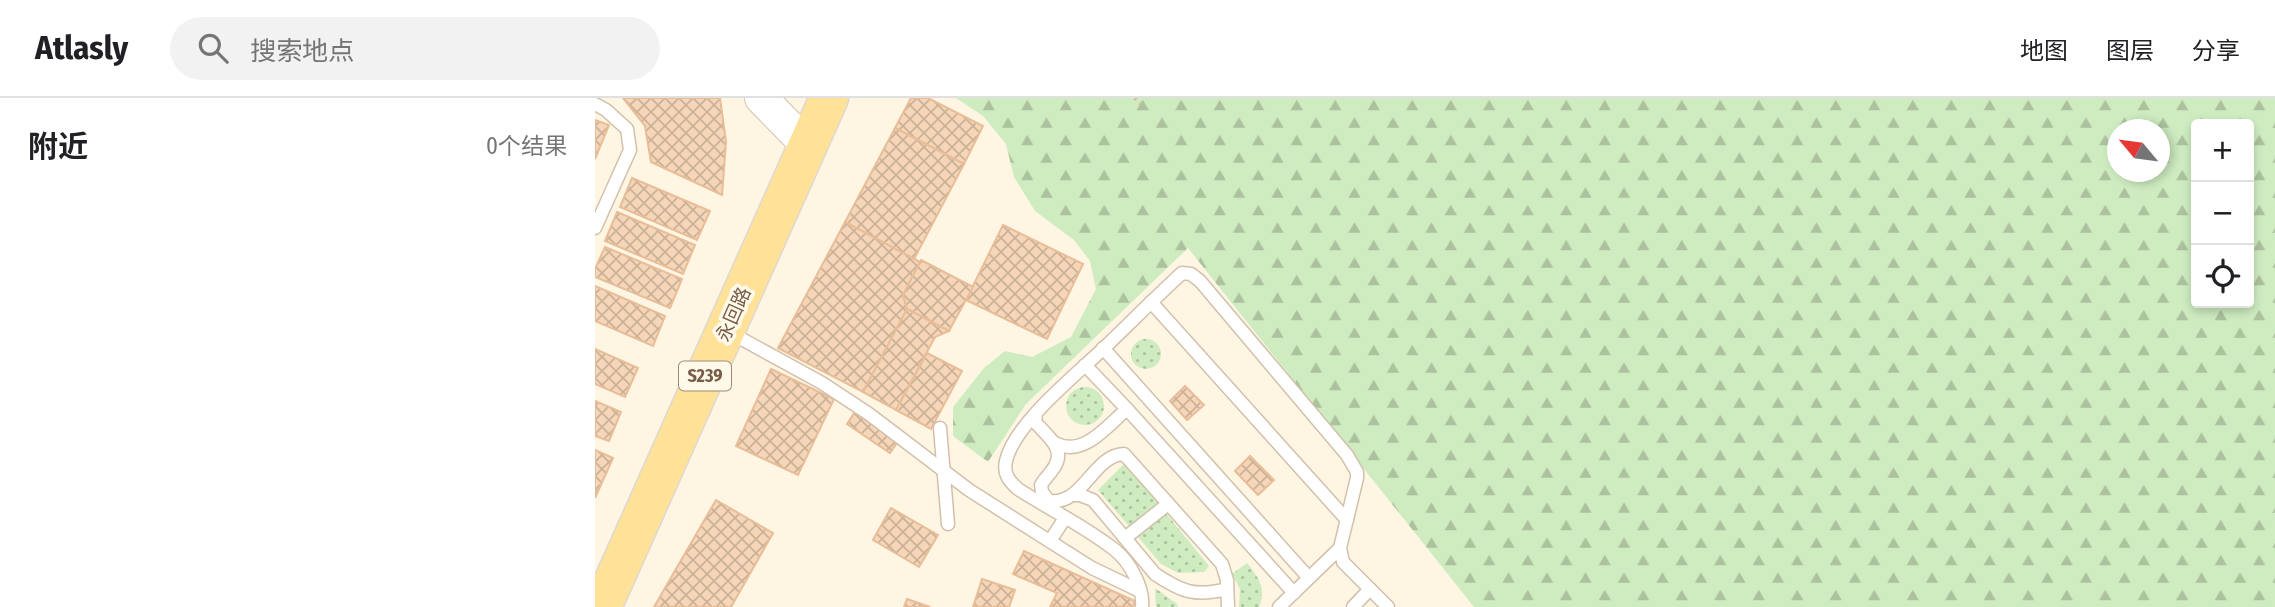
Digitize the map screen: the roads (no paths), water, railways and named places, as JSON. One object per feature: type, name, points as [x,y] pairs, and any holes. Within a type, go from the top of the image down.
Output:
[{"type":"main road","name":"永回路","points":[[602,607],[829,98]]},
{"type":"street","points":[[761,98],[807,146]]},
{"type":"lane","points":[[595,104],[627,129],[629,150],[595,228]]},
{"type":"lane","points":[[1142,607],[1140,591],[1131,568],[1116,551],[1018,489],[1008,480],[1005,473],[1006,461],[1011,448],[1036,413],[1182,272],[1191,274],[1200,281],[1347,455],[1357,472],[1357,478],[1340,548],[1343,562],[1388,607]]},
{"type":"lane","points":[[1151,302],[1346,520]]},
{"type":"lane","points":[[725,331],[822,383],[869,414],[943,470],[1050,541],[1092,568],[1140,591]]},
{"type":"lane","points":[[1103,348],[1309,578]]},
{"type":"lane","points":[[1085,365],[1294,593]]},
{"type":"lane","points":[[1036,413],[1035,422],[1055,443],[1063,448],[1076,448],[1090,441],[1127,409]]},
{"type":"lane","points":[[940,428],[948,524]]},
{"type":"lane","points":[[1055,443],[1059,460],[1041,485],[1042,492],[1049,500],[1058,502],[1072,495],[1098,468],[1116,454],[1124,454],[1222,564],[1228,607]]},
{"type":"lane","points":[[1072,495],[1093,500],[1155,574],[1179,589],[1206,594],[1227,589]]},
{"type":"lane","points":[[1125,538],[1168,504]]},
{"type":"lane","points":[[1050,541],[1065,518]]},
{"type":"lane","points":[[1279,607],[1340,548]]},
{"type":"lane","points":[[1353,607],[1370,589]]}]
